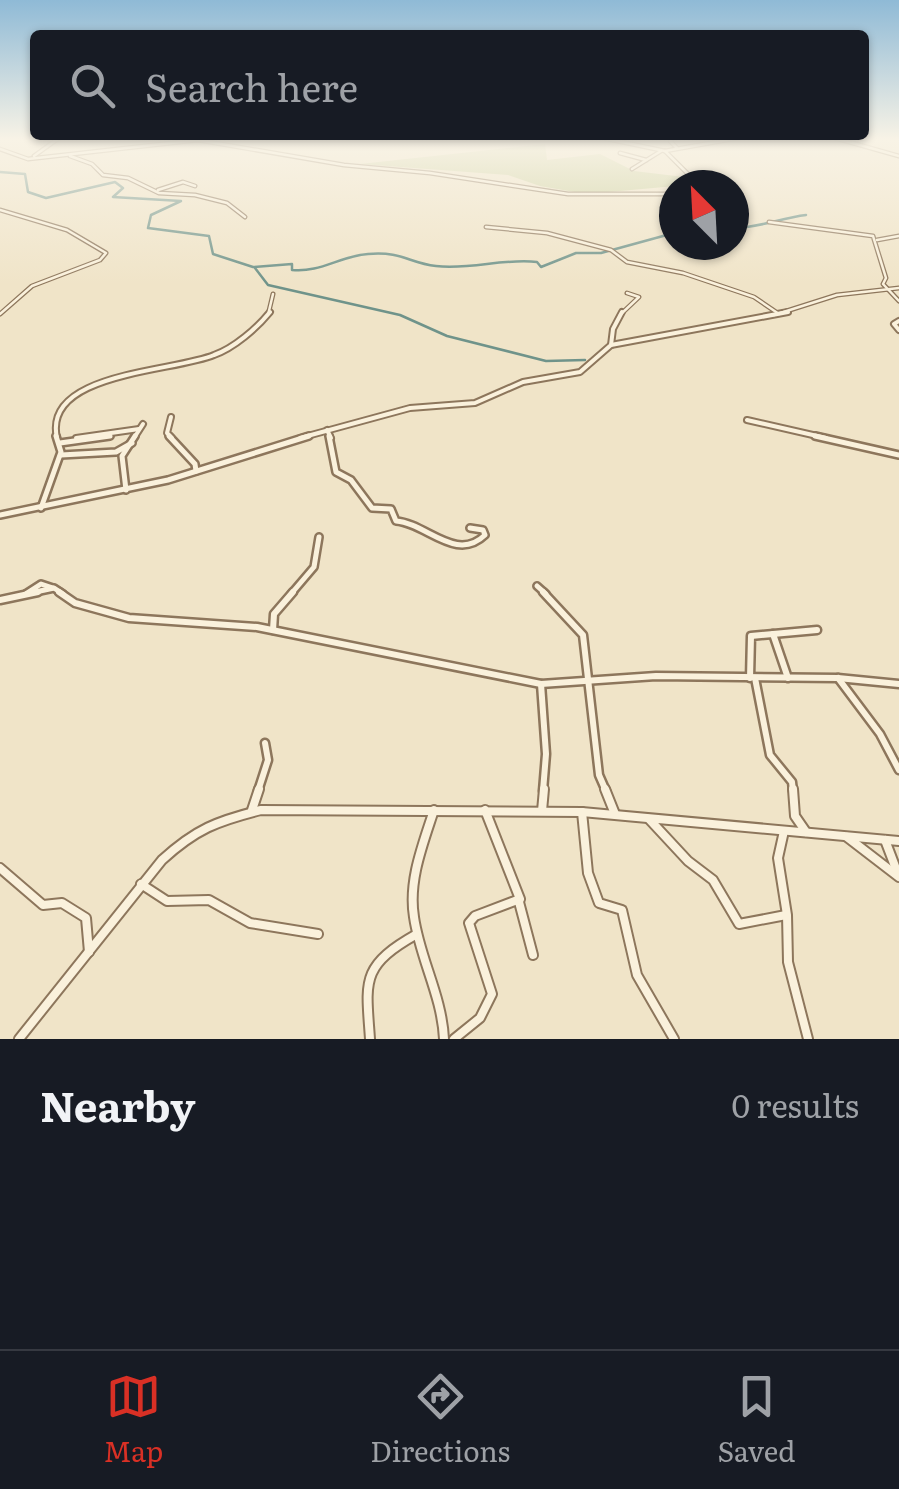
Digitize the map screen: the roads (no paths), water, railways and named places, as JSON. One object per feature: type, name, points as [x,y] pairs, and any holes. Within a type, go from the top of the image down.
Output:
[{"type":"street","points":[[146,186],[227,204],[245,217]]},
{"type":"street","points":[[155,191],[169,186]]},
{"type":"street","points":[[519,186],[568,194],[659,194]]},
{"type":"street","points":[[0,210],[67,230],[106,253],[103,259],[32,286],[0,314]]},
{"type":"street","points":[[770,222],[868,234],[877,240]]},
{"type":"street","points":[[486,226],[542,232],[611,250],[627,262],[683,273],[754,297],[780,314]]},
{"type":"street","points":[[877,240],[888,234],[899,236]]},
{"type":"street","points":[[877,240],[879,266],[887,289],[899,301]]},
{"type":"street","points":[[0,515],[126,490],[415,407],[475,403],[523,382],[580,372],[611,345],[804,309],[831,296],[899,288]]},
{"type":"street","points":[[611,345],[612,325],[639,296],[626,293]]},
{"type":"street","points":[[41,508],[60,455],[56,419],[79,388],[216,356],[261,323],[270,312],[273,294]]},
{"type":"street","points":[[899,321],[894,324],[899,330]]},
{"type":"street","points":[[171,417],[167,432],[195,464],[196,471]]},
{"type":"street","points":[[747,420],[816,439],[899,455]]},
{"type":"street","points":[[60,442],[88,435],[113,435],[141,426],[122,458],[126,490]]},
{"type":"street","points":[[327,430],[333,441],[335,470],[351,480],[372,508],[391,509],[396,521],[408,521],[417,530],[464,546],[485,535],[484,530],[470,528]]},
{"type":"street","points":[[60,455],[113,452],[132,442]]},
{"type":"street","points":[[274,630],[273,614],[308,577],[318,557],[319,537]]},
{"type":"street","points":[[537,586],[580,628],[602,788],[615,814]]},
{"type":"street","points":[[0,600],[52,588],[75,602],[130,618],[238,624],[541,684],[608,678],[838,678],[899,684]]},
{"type":"street","points":[[808,834],[795,816],[790,778],[770,755],[752,678],[751,636],[817,630]]},
{"type":"street","points":[[773,634],[788,678]]},
{"type":"street","points":[[838,678],[896,753],[899,770]]},
{"type":"street","points":[[541,684],[546,754],[542,810]]},
{"type":"street","points":[[250,812],[258,801],[266,771],[265,743]]},
{"type":"street","points":[[19,1039],[90,955],[141,884],[187,837],[220,820],[250,812],[333,808],[542,810],[647,816],[899,841]]},
{"type":"street","points":[[434,810],[415,864],[418,934],[432,974],[444,1039]]},
{"type":"street","points":[[484,810],[520,896],[532,954]]},
{"type":"street","points":[[582,812],[591,891],[599,903],[614,904],[622,910],[637,975],[674,1039]]},
{"type":"street","points":[[647,816],[688,861],[713,880],[739,924],[786,914]]},
{"type":"street","points":[[784,832],[778,858],[789,972],[808,1039]]},
{"type":"street","points":[[847,837],[899,877]]},
{"type":"street","points":[[884,840],[899,877]]},
{"type":"street","points":[[0,868],[44,905],[62,903],[86,918],[90,955]]},
{"type":"street","points":[[141,884],[154,889],[166,901],[209,900],[250,924],[318,934]]},
{"type":"street","points":[[454,1039],[480,1018],[492,994],[470,923],[476,916],[519,902]]},
{"type":"street","points":[[370,1039],[365,998],[370,976],[388,952],[418,934]]},
{"type":"waterway","points":[[27,186],[28,192],[46,198],[96,186]]},
{"type":"waterway","points":[[121,186],[113,197],[181,201],[151,215],[148,228],[209,236],[213,254],[253,267],[292,264],[292,270],[302,270],[358,255],[380,254],[436,266],[524,261],[537,262],[541,267],[576,253],[601,253],[659,237]]},
{"type":"waterway","points":[[749,226],[806,215]]},
{"type":"waterway","points":[[255,268],[268,285],[400,315],[447,336],[546,361],[585,360]]}]
